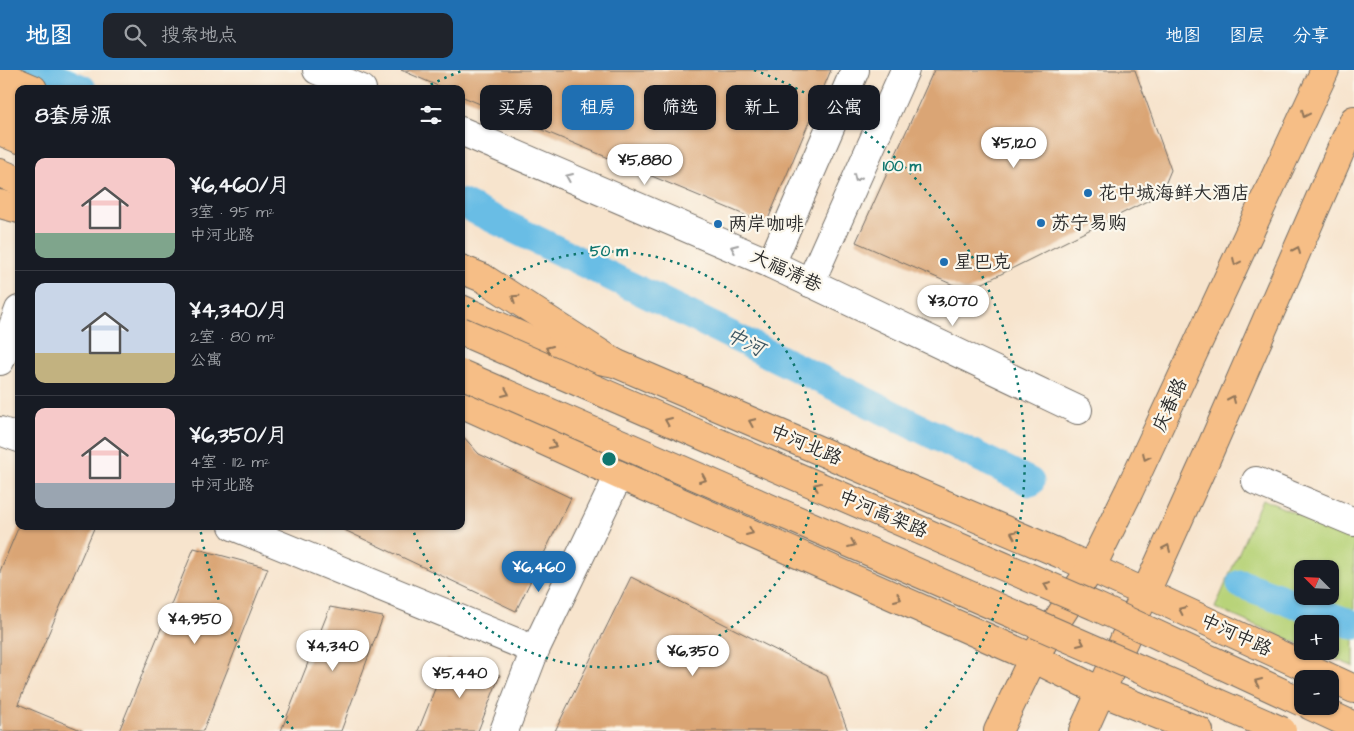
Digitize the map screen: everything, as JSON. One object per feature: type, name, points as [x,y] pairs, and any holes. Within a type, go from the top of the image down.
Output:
[{"type":"main road","name":"庆春路","points":[[998,731],[1033,658],[1091,568],[1152,444],[1325,70]]},
{"type":"main road","points":[[0,75],[24,85]]},
{"type":"main road","points":[[0,103],[15,109]]},
{"type":"main road","points":[[1084,731],[1354,120]]},
{"type":"main road","points":[[0,131],[15,137]]},
{"type":"main road","points":[[0,173],[15,180]]},
{"type":"main road","points":[[0,193],[15,200]]},
{"type":"main road","points":[[0,204],[15,208]]},
{"type":"main road","points":[[472,273],[615,363]]},
{"type":"main road","name":"中河北路","points":[[465,311],[556,352],[615,363],[1147,592]]},
{"type":"main road","name":"中河高架路","points":[[465,333],[1095,606],[1294,698]]},
{"type":"main road","name":"中河高架路","points":[[465,376],[1282,731]]},
{"type":"main road","points":[[465,405],[1033,658],[1102,692],[1199,731]]},
{"type":"main road","name":"中河中路","points":[[1147,592],[1354,689]]},
{"type":"main road","points":[[1330,715],[1354,726]]},
{"type":"street","points":[[317,70],[353,85]]},
{"type":"street","points":[[771,264],[855,70]]},
{"type":"street","points":[[810,282],[905,70]]},
{"type":"street","name":"大福清巷","points":[[465,133],[771,264],[1078,410]]},
{"type":"street","points":[[0,361],[15,321]]},
{"type":"street","points":[[0,431],[15,437]]},
{"type":"street","points":[[504,731],[535,650],[619,474]]},
{"type":"street","points":[[1256,481],[1354,522]]},
{"type":"street","points":[[243,530],[535,650]]},
{"type":"green space","points":[[1262,499],[1354,538],[1354,667],[1338,660],[1339,615],[1294,615],[1294,642],[1215,608]]},
{"type":"building","points":[[401,70],[831,70],[825,85],[808,85],[808,124],[766,224],[542,130],[552,130],[552,85],[480,85],[480,104],[465,98],[465,85],[436,85]]},
{"type":"building","points":[[934,70],[1135,70],[1171,170],[1161,194],[967,291],[856,242]]},
{"type":"building","points":[[465,438],[479,454],[571,498],[516,611],[344,530],[465,530]]},
{"type":"building","points":[[17,530],[93,530],[18,704],[83,731],[0,731],[0,571]]},
{"type":"building","points":[[194,548],[268,568],[203,731],[119,731]]},
{"type":"building","points":[[631,577],[827,676],[848,731],[555,731]]},
{"type":"building","points":[[330,607],[383,617],[341,731],[281,731]]},
{"type":"building","points":[[447,659],[500,675],[478,731],[418,731]]},
{"type":"waterway","name":"中河","points":[[35,70],[72,85]]},
{"type":"waterway","name":"中河","points":[[465,205],[1030,482]]},
{"type":"waterway","name":"中河","points":[[1241,584],[1354,625]]},
{"type":"place","name":"花中城海鲜大酒店","points":[[1088,193]]},
{"type":"place","name":"苏宁易购","points":[[1041,223]]},
{"type":"place","name":"两岸咖啡","points":[[718,224]]},
{"type":"place","name":"星巴克","points":[[944,262]]}]
